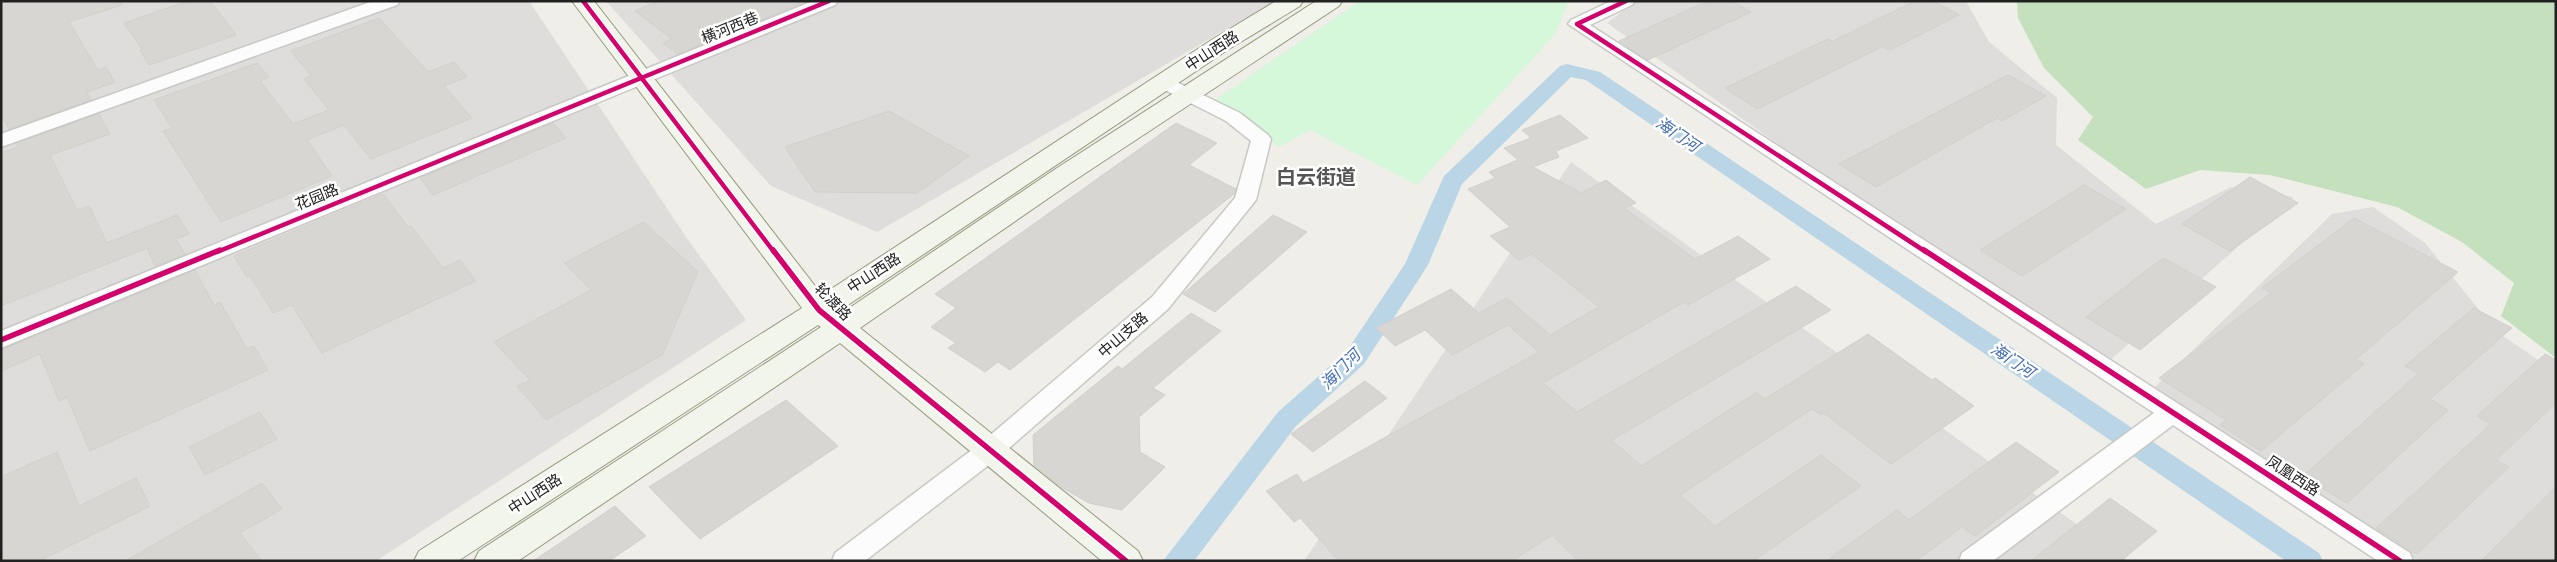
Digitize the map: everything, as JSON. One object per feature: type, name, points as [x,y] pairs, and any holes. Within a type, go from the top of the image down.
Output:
[{"type":"main road","name":"轮渡路","points":[[583,1],[819,310],[1122,557]]},
{"type":"main road","name":"中山西路","points":[[491,561],[840,329],[1176,88],[1292,1]]},
{"type":"main road","name":"中山西路","points":[[430,561],[743,361],[819,310],[1176,88],[1331,1]]},
{"type":"street","points":[[1,141],[391,1]]},
{"type":"street","name":"横河西巷","points":[[642,78],[829,1]]},
{"type":"street","name":"凤凰西路","points":[[1626,1],[1577,24],[2168,416],[2400,561]]},
{"type":"street","name":"花园路","points":[[1,340],[642,78]]},
{"type":"street","name":"中山支路","points":[[845,561],[990,450],[1160,303],[1245,200],[1261,139],[1233,118],[1176,88]]},
{"type":"street","points":[[1972,561],[2103,466],[2168,416]]},
{"type":"shaded area","points":[[1,1],[529,1],[686,237],[746,320],[376,561],[1,561]]},
{"type":"shaded area","points":[[606,1],[1275,1],[877,232],[771,186]]},
{"type":"shaded area","points":[[1637,1],[1966,1],[1989,42],[2057,98],[2056,145],[2156,224],[2231,187],[2294,197],[2098,371],[1607,23]]},
{"type":"shaded area","points":[[1571,162],[2128,561],[1304,561]]},
{"type":"shaded area","points":[[2373,207],[2425,243],[2497,332],[2556,372],[2556,533],[2533,561],[2419,561],[2155,387],[2332,214]]},
{"type":"green space","points":[[1360,1],[1565,1],[1568,3],[1555,34],[1417,185],[1310,130],[1279,147],[1216,99]]},
{"type":"green space","points":[[2017,1],[2556,1],[2556,358],[2501,316],[2514,283],[2462,242],[2397,207],[2270,175],[2200,170],[2146,189],[2078,140],[2093,117],[2044,68],[2018,18]]},
{"type":"building","points":[[1,1],[121,1],[122,5],[69,22],[98,70],[106,67],[115,82],[87,92],[91,100],[9,129],[1,114]]},
{"type":"building","points":[[188,1],[210,1],[236,35],[149,65],[140,50],[142,49],[124,23]]},
{"type":"building","points":[[658,1],[806,1],[678,54],[663,43],[672,39],[635,11]]},
{"type":"building","points":[[1708,1],[1732,1],[1751,12],[1648,60],[1619,41]]},
{"type":"building","points":[[1915,1],[1933,1],[1959,15],[1890,50],[1883,46],[1757,109],[1725,88],[1828,39],[1833,41]]},
{"type":"building","points":[[379,18],[428,72],[454,62],[467,77],[444,86],[472,118],[371,159],[344,125],[307,140],[332,176],[221,222],[163,131],[172,128],[154,100],[257,63],[269,77],[260,81],[293,124],[329,110],[304,79],[311,76],[291,51]]},
{"type":"building","points":[[2008,75],[2046,96],[2002,121],[1997,118],[1876,187],[1839,164]]},
{"type":"building","points":[[889,111],[969,156],[917,193],[815,192],[785,147]]},
{"type":"building","points":[[99,114],[110,134],[50,155],[77,210],[89,206],[107,243],[177,215],[189,234],[176,239],[185,254],[155,266],[147,248],[1,306],[1,153],[18,147],[16,143]]},
{"type":"building","points":[[1560,115],[1588,138],[1556,151],[1559,157],[1533,167],[1581,193],[1606,180],[1636,203],[1624,208],[1695,259],[1738,236],[1770,259],[1688,305],[1684,302],[1543,383],[1577,412],[1796,286],[1831,310],[1612,440],[1641,466],[1756,393],[1765,399],[1868,334],[1932,380],[1935,378],[1974,406],[1891,464],[1824,413],[1821,415],[1812,409],[1680,495],[1715,526],[1821,455],[1861,486],[1753,561],[1578,561],[1552,535],[1512,561],[1339,561],[1300,518],[1294,522],[1266,491],[1297,474],[1303,483],[1539,352],[1508,325],[1452,355],[1425,330],[1395,346],[1376,328],[1451,289],[1479,313],[1507,298],[1550,335],[1599,307],[1532,254],[1519,260],[1490,236],[1510,227],[1468,189],[1495,178],[1489,172],[1518,160],[1504,148],[1531,138],[1522,130]]},
{"type":"building","points":[[553,123],[566,138],[433,195],[420,178]]},
{"type":"building","points":[[1176,123],[1217,143],[1189,165],[1236,189],[1234,194],[1010,370],[998,362],[985,372],[948,348],[956,343],[931,327],[956,308],[935,294]]},
{"type":"building","points":[[2250,177],[2298,203],[2230,251],[2182,224]]},
{"type":"building","points":[[2084,185],[2126,209],[2022,276],[1980,250]]},
{"type":"building","points":[[383,194],[408,227],[411,226],[443,268],[460,260],[476,281],[322,353],[292,305],[273,313],[250,275],[247,277],[234,256]]},
{"type":"building","points":[[1273,215],[1307,232],[1215,312],[1183,294]]},
{"type":"building","points":[[2354,218],[2458,272],[2356,359],[2364,364],[2261,451],[2220,425],[2226,420],[2159,378],[2271,293],[2262,288]]},
{"type":"building","points":[[644,222],[698,272],[662,355],[546,420],[517,386],[530,380],[494,342],[591,290],[564,263]]},
{"type":"building","points":[[2163,258],[2216,287],[2140,350],[2086,317]]},
{"type":"building","points":[[195,270],[214,305],[220,302],[247,349],[254,346],[268,370],[90,451],[67,397],[59,401],[40,354],[1,371],[1,350]]},
{"type":"building","points":[[2474,308],[2512,328],[2430,399],[2448,410],[2347,503],[2303,476],[2419,373],[2405,366]]},
{"type":"building","points":[[1191,313],[1221,331],[1153,388],[1165,395],[1139,417],[1140,452],[1165,467],[1122,510],[1089,503],[1061,487],[1034,465],[1033,435],[1118,366],[1122,369]]},
{"type":"building","points":[[2545,354],[2556,360],[2556,403],[2496,460],[2509,467],[2417,554],[2376,528],[2491,424],[2477,416]]},
{"type":"building","points":[[1365,381],[1387,398],[1313,452],[1291,434]]},
{"type":"building","points":[[786,400],[838,446],[700,539],[649,487]]},
{"type":"building","points":[[260,412],[277,439],[205,475],[189,447]]},
{"type":"building","points":[[2016,442],[2059,472],[1975,536],[1962,527],[1916,561],[1826,561],[1897,510],[1909,520]]},
{"type":"building","points":[[57,452],[79,506],[136,478],[150,506],[39,561],[1,561],[1,477]]},
{"type":"building","points":[[262,483],[282,509],[240,533],[262,561],[125,561]]},
{"type":"building","points":[[2556,487],[2556,561],[2481,561]]},
{"type":"building","points":[[2110,498],[2157,531],[2121,561],[2031,561]]},
{"type":"building","points":[[615,506],[646,536],[609,561],[533,561]]},
{"type":"waterway","name":"海门河","points":[[1177,561],[1287,419],[1355,358],[1416,265],[1452,181],[1567,70],[1593,76],[2309,561]]},
{"type":"cycle path","points":[[583,1],[819,310],[1126,561]]},
{"type":"cycle path","points":[[1,340],[829,1]]},
{"type":"cycle path","points":[[1626,1],[1577,24],[2400,561]]},
{"type":"district","name":"白云街道","points":[[1316,177]]}]
